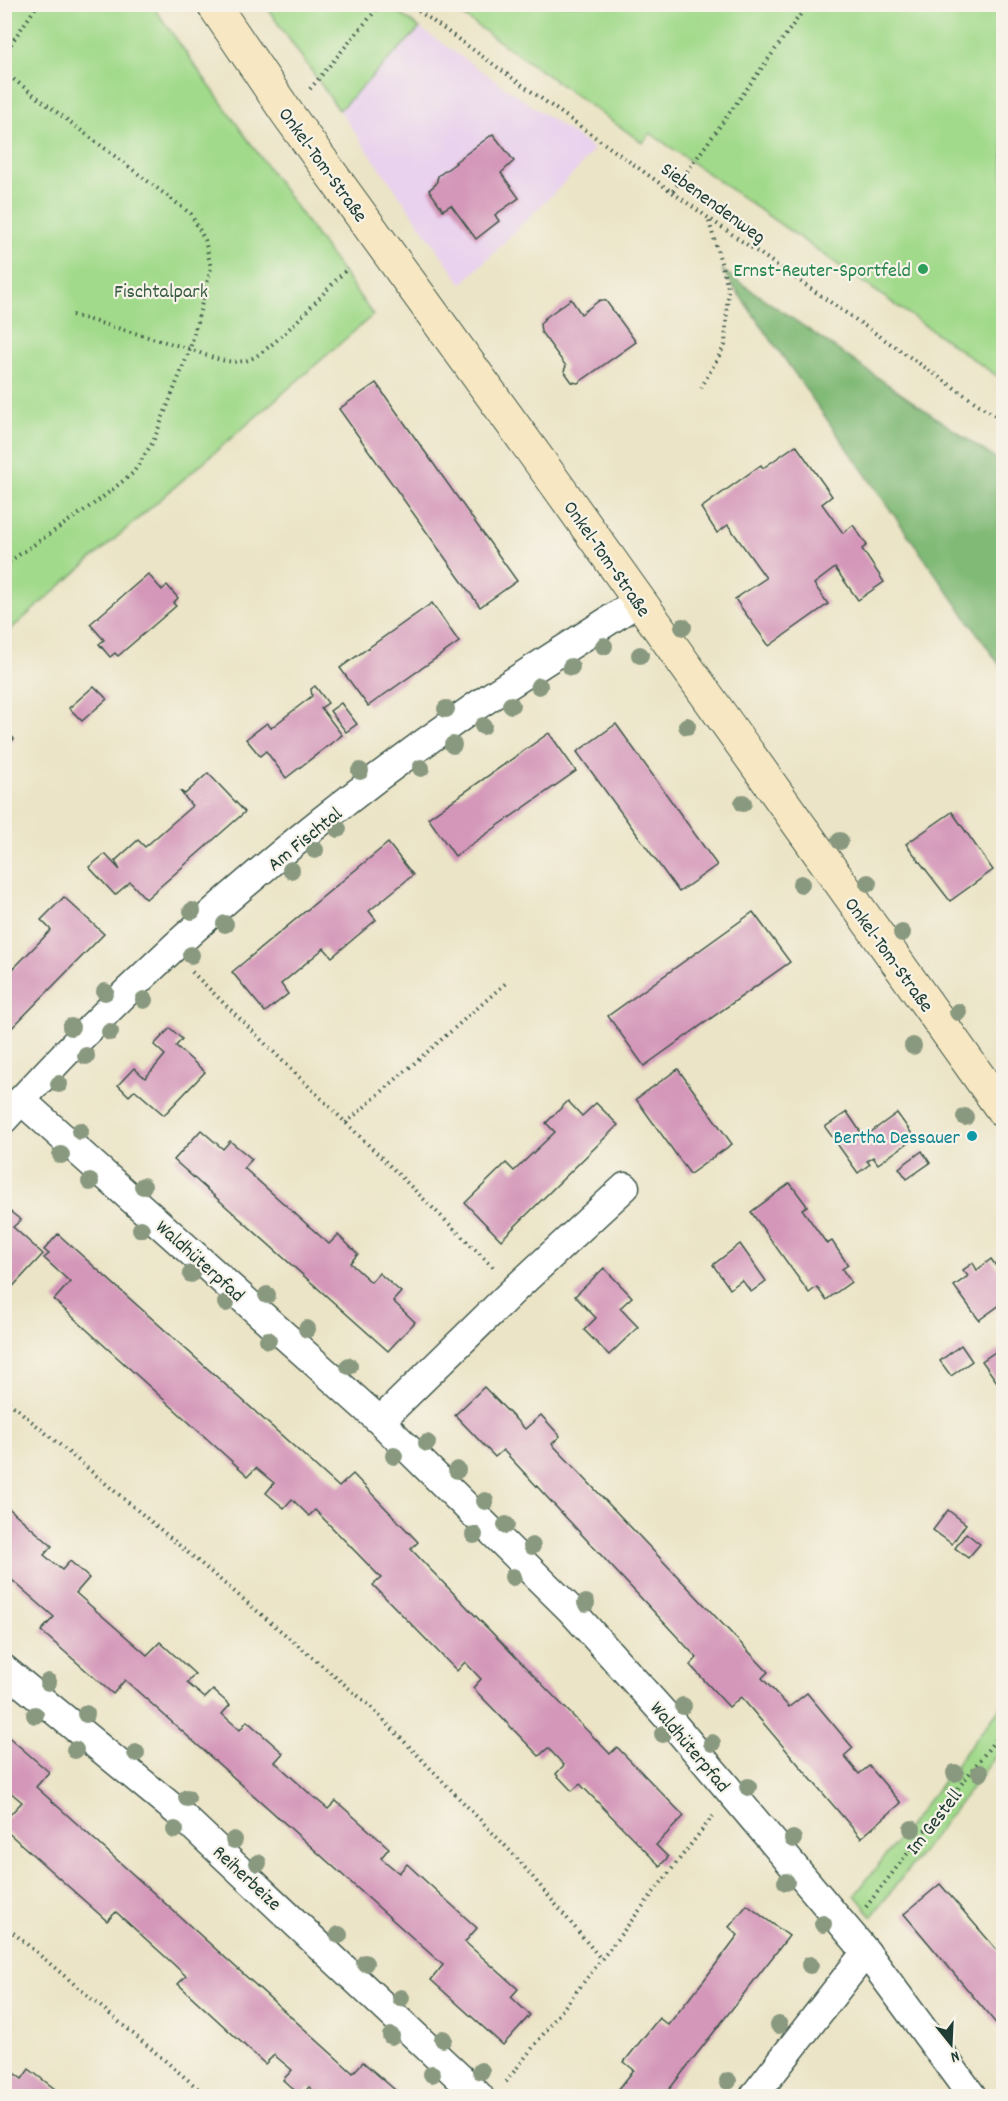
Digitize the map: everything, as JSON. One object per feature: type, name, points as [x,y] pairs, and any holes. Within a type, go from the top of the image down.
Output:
[{"type":"main road","name":"Onkel-Tom-Straße","points":[[213,4],[287,113],[1004,1112]]},
{"type":"street","name":"Am Fischtal","points":[[13,1110],[171,951],[306,834],[474,708],[639,602]]},
{"type":"street","name":"Waldhüterpfad","points":[[13,1110],[380,1420],[601,1644],[669,1719],[866,1952],[972,2097]]},
{"type":"street","points":[[380,1420],[516,1288],[625,1187]]},
{"type":"street","name":"Reiherbeize","points":[[4,1669],[179,1813],[491,2092]]},
{"type":"street","points":[[754,2097],[866,1952]]},
{"type":"path","points":[[4,54],[38,4]]},
{"type":"path","points":[[308,91],[381,4]]},
{"type":"path","name":"Siebenendenweg","points":[[409,4],[707,217],[1004,422]]},
{"type":"path","points":[[673,191],[808,4]]},
{"type":"path","points":[[4,72],[190,214],[205,240],[211,268],[190,349],[153,442],[133,473],[98,501],[4,565]]},
{"type":"path","points":[[701,388],[725,345],[728,298],[728,286],[707,217]]},
{"type":"path","points":[[72,315],[190,349],[220,361],[247,361],[280,338],[348,268]]},
{"type":"path","points":[[188,967],[516,1288]]},
{"type":"path","points":[[346,1123],[506,983]]},
{"type":"path","points":[[4,1398],[369,1705],[516,1857],[601,1959]]},
{"type":"path","name":"Im Gestell","points":[[862,1912],[1004,1730]]},
{"type":"path","points":[[491,2092],[601,1959],[719,1808]]},
{"type":"path","points":[[4,1925],[207,2097]]},
{"type":"shaded area","points":[[420,28],[594,149],[577,170],[462,284],[339,110]]},
{"type":"green space","name":"Fischtalpark","points":[[5,4],[152,5],[373,315],[5,634]]},
{"type":"green space","points":[[265,5],[387,5],[420,28],[339,110]]},
{"type":"green space","name":"Ernst-Reuter-Sportfeld","points":[[448,5],[1003,5],[1003,380],[650,133],[643,143]]},
{"type":"green space","points":[[722,270],[1003,464],[1003,670]]},
{"type":"green space","points":[[1003,1704],[1003,1747],[872,1916],[855,1895]]},
{"type":"building","points":[[493,134],[514,161],[501,173],[519,198],[495,215],[499,221],[476,239],[451,205],[443,210],[429,190],[436,184],[438,176]]},
{"type":"building","points":[[571,299],[581,314],[600,300],[606,301],[636,342],[578,383],[572,382],[564,371],[566,366],[541,332],[540,324]]},
{"type":"building","points":[[376,383],[517,581],[480,607],[339,409]]},
{"type":"building","points":[[796,445],[832,496],[822,504],[843,533],[853,525],[867,545],[862,549],[884,582],[858,600],[835,568],[814,584],[828,604],[769,646],[735,599],[766,578],[728,525],[717,533],[701,508],[761,465],[763,468]]},
{"type":"building","points":[[148,574],[162,590],[167,585],[178,598],[173,603],[176,606],[118,656],[115,653],[110,657],[99,644],[104,640],[90,624]]},
{"type":"building","points":[[432,603],[459,642],[368,706],[340,668]]},
{"type":"building","points":[[94,686],[107,699],[82,721],[69,708]]},
{"type":"building","points":[[315,686],[328,703],[321,708],[342,735],[286,778],[266,751],[260,756],[246,739],[267,723],[271,728],[312,696],[311,689]]},
{"type":"building","points":[[341,703],[357,724],[346,732],[330,711]]},
{"type":"building","points":[[616,724],[717,865],[679,892],[577,752]]},
{"type":"building","points":[[4,728],[14,739],[4,748]]},
{"type":"building","points":[[549,733],[576,771],[455,856],[428,818]]},
{"type":"building","points":[[208,773],[245,812],[146,899],[130,882],[115,895],[89,867],[105,854],[120,870],[115,861],[138,840],[145,847],[192,806],[180,791],[185,794]]},
{"type":"building","points":[[952,812],[993,870],[950,901],[906,844]]},
{"type":"building","points":[[388,843],[413,875],[369,911],[376,920],[332,957],[324,948],[281,984],[288,994],[265,1012],[232,972]]},
{"type":"building","points":[[64,897],[104,934],[4,1036],[4,963],[12,970],[51,930],[41,920]]},
{"type":"building","points":[[753,912],[790,962],[644,1066],[608,1016]]},
{"type":"building","points":[[170,1028],[182,1039],[176,1046],[205,1072],[164,1115],[135,1090],[129,1096],[118,1085],[134,1068],[145,1078],[165,1055],[154,1045]]},
{"type":"building","points":[[678,1069],[732,1144],[690,1174],[636,1099]]},
{"type":"building","points":[[568,1101],[582,1116],[596,1103],[618,1125],[501,1240],[465,1203],[506,1163],[514,1171],[555,1132],[546,1123]]},
{"type":"building","points":[[847,1112],[864,1137],[897,1113],[915,1138],[878,1164],[873,1157],[867,1161],[870,1164],[858,1173],[825,1127]]},
{"type":"building","points":[[201,1130],[223,1149],[230,1141],[252,1159],[244,1168],[329,1244],[338,1235],[358,1254],[350,1263],[371,1282],[379,1273],[401,1292],[393,1301],[415,1322],[388,1351],[174,1160]]},
{"type":"building","points":[[922,1151],[930,1163],[907,1179],[899,1168]]},
{"type":"building","points":[[790,1183],[807,1206],[802,1209],[827,1244],[832,1241],[848,1265],[842,1269],[851,1282],[826,1300],[817,1287],[809,1293],[751,1212]]},
{"type":"building","points":[[8,1210],[21,1220],[13,1227],[43,1254],[4,1296],[4,1213]]},
{"type":"building","points":[[58,1234],[339,1487],[353,1474],[418,1542],[411,1549],[428,1567],[610,1754],[617,1747],[684,1816],[656,1845],[668,1857],[660,1866],[580,1784],[572,1791],[556,1774],[564,1765],[548,1748],[539,1756],[473,1688],[481,1679],[465,1662],[457,1671],[373,1585],[381,1578],[315,1510],[309,1516],[292,1499],[284,1508],[266,1493],[274,1483],[256,1468],[248,1476],[54,1300],[70,1282],[44,1258],[49,1254],[44,1250]]},
{"type":"building","points":[[740,1244],[766,1281],[751,1292],[742,1280],[730,1289],[713,1265]]},
{"type":"building","points":[[991,1259],[1004,1277],[1004,1302],[979,1320],[954,1286],[968,1276],[963,1270],[973,1263],[977,1270]]},
{"type":"building","points":[[604,1268],[632,1297],[620,1308],[638,1327],[609,1355],[584,1330],[596,1318],[575,1296]]},
{"type":"building","points":[[961,1345],[972,1361],[951,1376],[940,1361]]},
{"type":"building","points":[[1004,1346],[1004,1392],[982,1361]]},
{"type":"building","points":[[484,1387],[525,1429],[541,1415],[560,1436],[552,1444],[768,1672],[762,1678],[789,1707],[807,1693],[853,1748],[844,1756],[859,1774],[869,1766],[901,1803],[861,1838],[741,1697],[729,1707],[690,1665],[697,1658],[503,1450],[495,1457],[455,1415]]},
{"type":"building","points":[[4,1504],[52,1546],[44,1555],[62,1570],[70,1561],[89,1578],[76,1593],[147,1655],[160,1642],[195,1674],[187,1683],[205,1698],[213,1690],[230,1705],[222,1714],[240,1730],[247,1721],[283,1753],[275,1762],[310,1794],[328,1809],[336,1801],[389,1848],[381,1858],[399,1873],[407,1864],[477,1928],[465,1942],[518,1989],[511,1997],[530,2015],[503,2045],[431,1980],[443,1965],[125,1680],[113,1694],[41,1631],[54,1617],[4,1573]]},
{"type":"building","points":[[948,1510],[966,1524],[952,1544],[933,1530]]},
{"type":"building","points":[[966,1533],[980,1544],[968,1558],[955,1548]]},
{"type":"building","points":[[4,1733],[49,1772],[36,1787],[353,2073],[363,2062],[402,2096],[320,2096],[309,2087],[301,2096],[283,2080],[292,2070],[274,2055],[265,2064],[178,1984],[186,1976],[116,1912],[107,1921],[4,1829],[4,1821],[22,1802],[4,1787]]},
{"type":"building","points":[[940,1884],[1004,1958],[1004,2033],[904,1914]]},
{"type":"building","points":[[747,1905],[789,1936],[664,2096],[613,2096],[634,2070],[624,2062],[659,2018],[668,2025],[704,1980],[738,1935],[729,1927]]},
{"type":"building","points":[[4,2066],[22,2079],[29,2069],[64,2096],[4,2096]]},
{"type":"place","name":"Ernst-Reuter-Sportfeld","points":[[923,269]]},
{"type":"place","name":"Bertha Dessauer","points":[[972,1136]]}]
